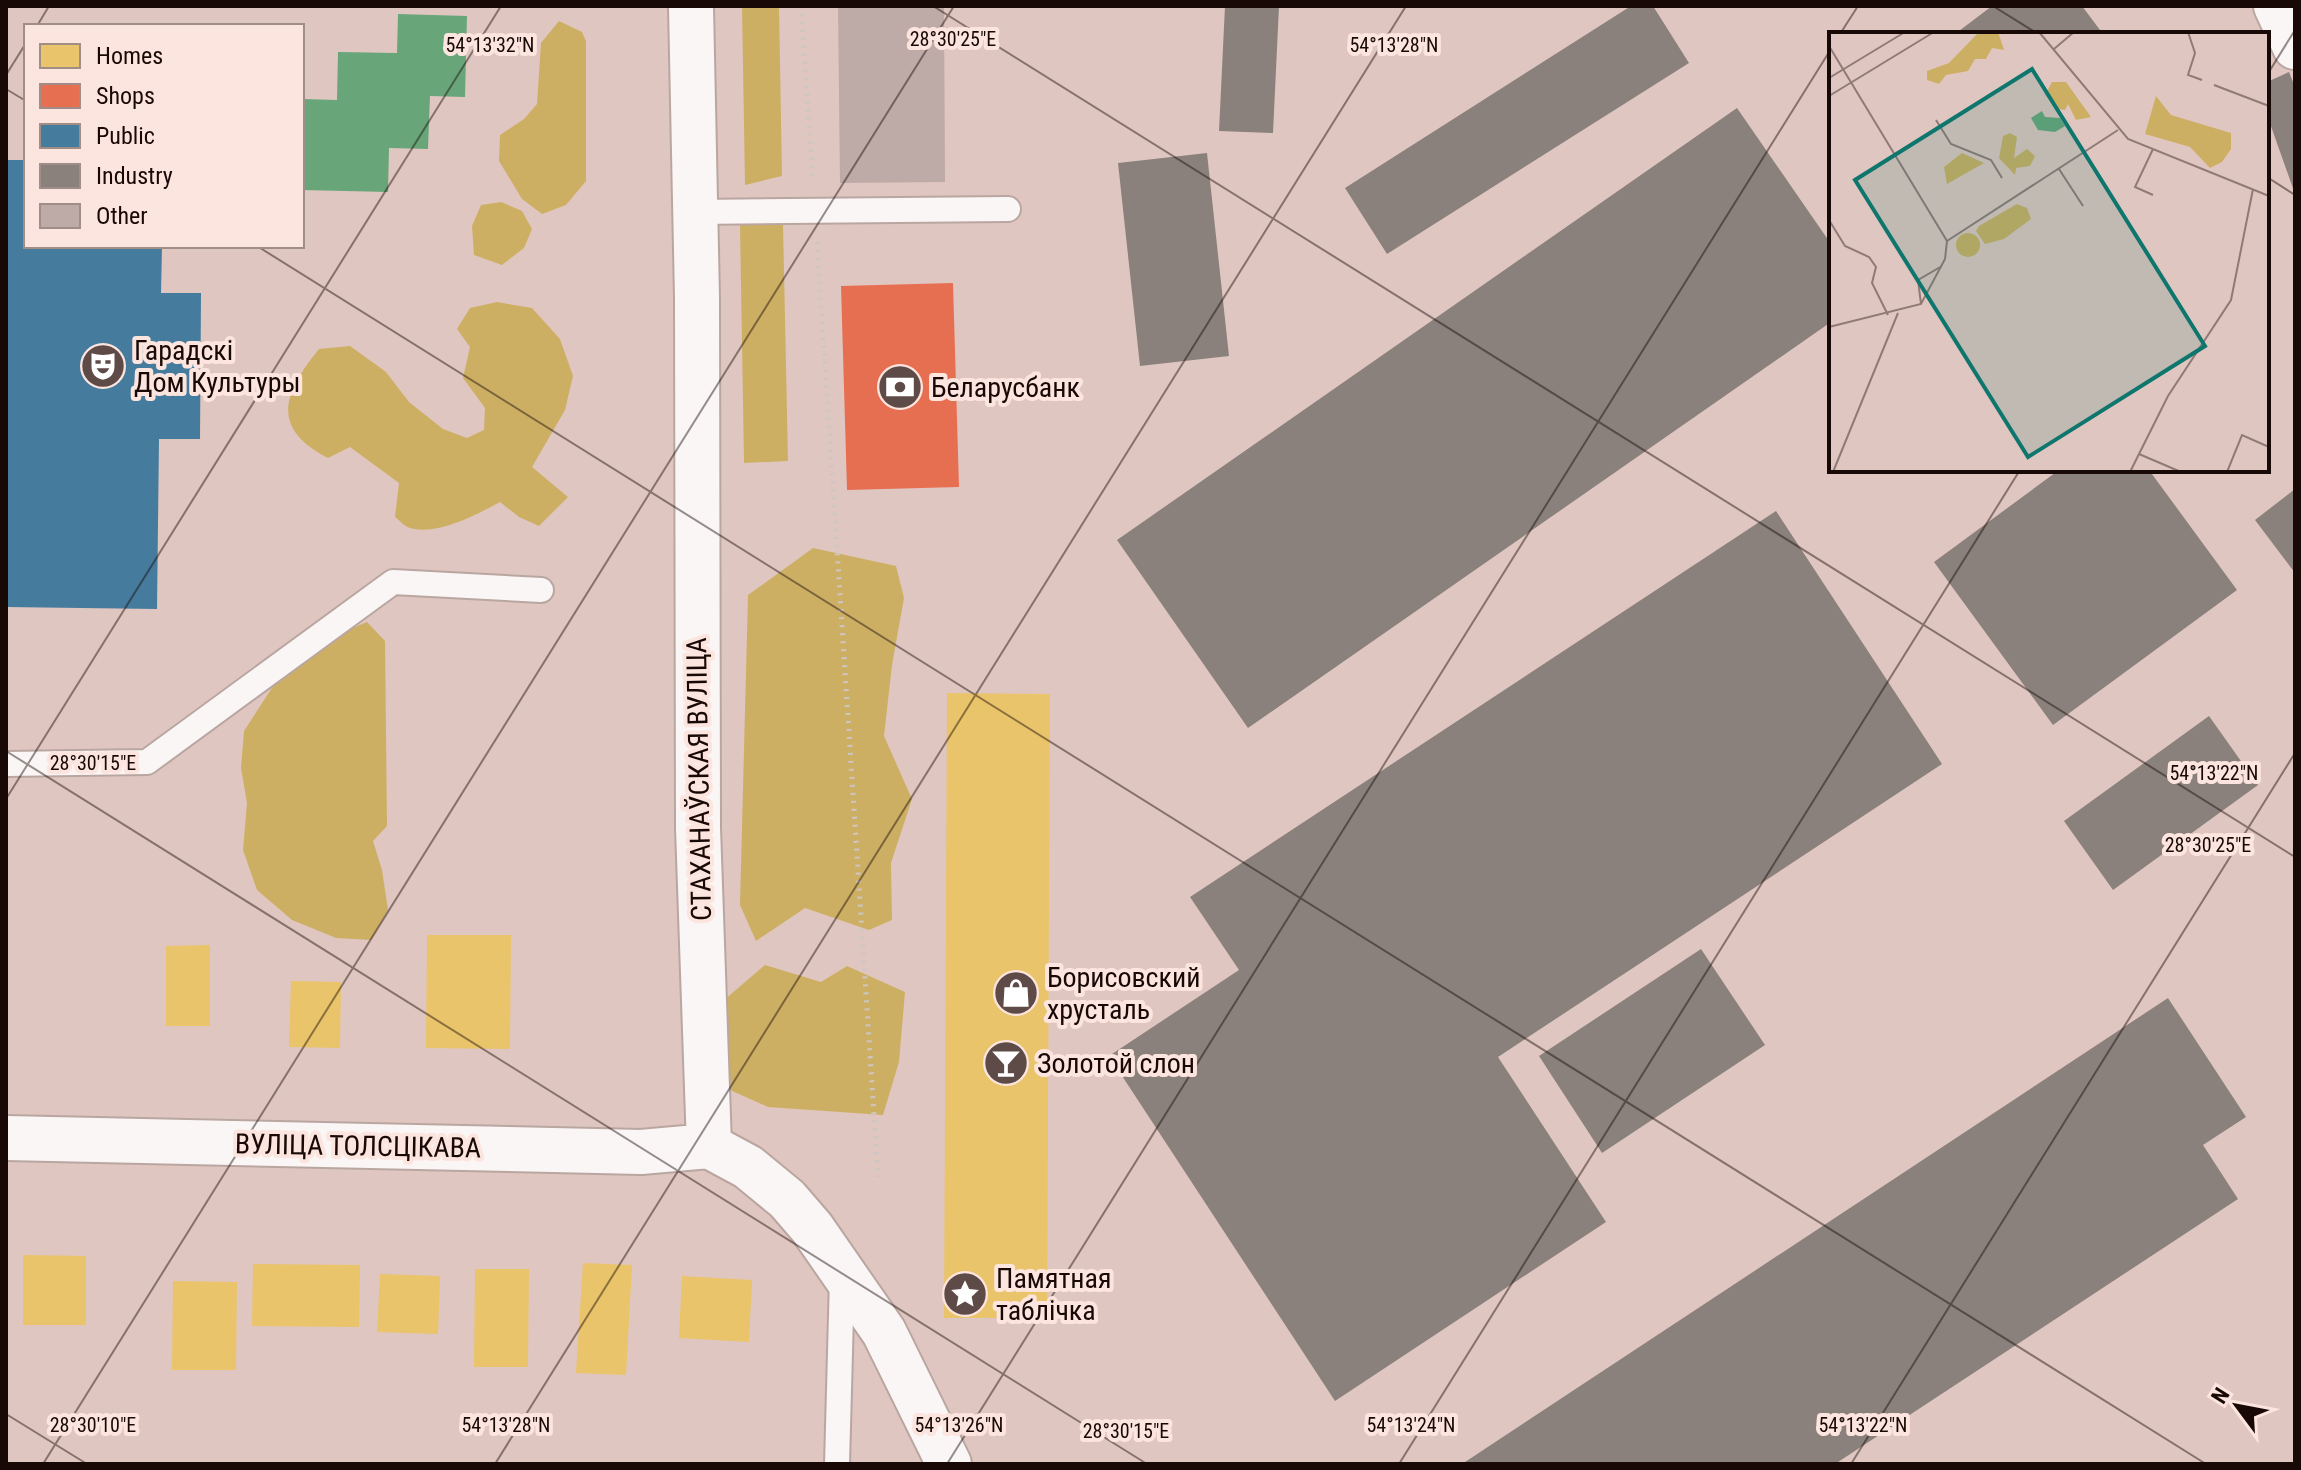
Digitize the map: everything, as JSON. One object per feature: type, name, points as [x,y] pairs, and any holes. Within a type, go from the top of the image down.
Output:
[{"type":"street","name":"СТАХАНАЎСКАЯ ВУЛІЦА","points":[[691,6],[698,828],[709,1146]]},
{"type":"street","points":[[2276,6],[2295,47]]},
{"type":"street","name":"ВУЛІЦА ТОЛСЦІКАВА","points":[[6,1138],[641,1152],[709,1146]]},
{"type":"street","points":[[709,1146],[748,1167],[787,1199],[812,1228],[884,1332],[949,1464]]},
{"type":"lane","points":[[695,212],[1008,209]]},
{"type":"lane","points":[[6,764],[147,762],[393,582],[541,590]]},
{"type":"lane","points":[[837,1464],[842,1271]]},
{"type":"path","points":[[801,6],[878,1177]]},
{"type":"shaded area","points":[[742,6],[779,6],[782,176],[745,185]]},
{"type":"shaded area","points":[[398,14],[467,16],[465,97],[430,96],[428,149],[389,148],[388,192],[304,190],[304,99],[337,100],[338,52],[397,53]]},
{"type":"shaded area","points":[[559,21],[582,32],[586,41],[586,181],[566,205],[542,214],[522,199],[499,161],[500,135],[524,119],[537,104],[541,43]]},
{"type":"shaded area","points":[[501,202],[522,211],[532,229],[524,248],[502,265],[474,255],[472,226],[481,205]]},
{"type":"shaded area","points":[[783,224],[788,461],[744,463],[740,225]]},
{"type":"shaded area","points":[[497,302],[532,308],[560,339],[573,376],[565,410],[532,467],[568,497],[539,526],[519,517],[500,502],[445,526],[421,530],[408,527],[395,517],[399,483],[350,447],[328,458],[309,446],[290,422],[288,408],[291,394],[319,349],[350,346],[386,372],[409,402],[443,429],[467,438],[484,430],[485,408],[463,378],[470,347],[457,329],[470,308]]},
{"type":"shaded area","points":[[813,548],[896,566],[904,598],[884,736],[912,799],[891,863],[892,920],[869,930],[805,908],[756,941],[740,905],[748,595]]},
{"type":"shaded area","points":[[367,622],[385,641],[387,826],[373,841],[382,870],[388,910],[371,940],[336,938],[292,920],[257,890],[243,850],[247,803],[241,768],[244,731],[279,677],[336,635]]},
{"type":"shaded area","points":[[765,965],[821,982],[847,966],[905,992],[899,1062],[883,1115],[768,1107],[721,1086],[723,1001]]},
{"type":"building: Homes","points":[[947,693],[1050,694],[1047,1318],[944,1318]]},
{"type":"building: Homes","points":[[427,935],[511,935],[510,1049],[426,1048]]},
{"type":"building: Homes","points":[[210,945],[210,1026],[166,1026],[166,946]]},
{"type":"building: Homes","points":[[291,981],[341,982],[340,1048],[289,1047]]},
{"type":"building: Homes","points":[[23,1255],[86,1256],[86,1325],[23,1325]]},
{"type":"building: Homes","points":[[583,1263],[632,1265],[626,1375],[576,1373]]},
{"type":"building: Homes","points":[[253,1264],[360,1265],[359,1327],[252,1326]]},
{"type":"building: Homes","points":[[475,1269],[529,1269],[528,1367],[474,1367]]},
{"type":"building: Homes","points":[[380,1274],[440,1276],[438,1334],[377,1332]]},
{"type":"building: Homes","points":[[682,1276],[752,1280],[749,1342],[679,1338]]},
{"type":"building: Homes","points":[[173,1281],[237,1282],[236,1370],[172,1370]]},
{"type":"building: Shops","name":"Беларусбанк","points":[[953,283],[959,487],[847,490],[841,286]]},
{"type":"building: Public","name":"Гарадскі Дом Культуры","points":[[6,160],[24,160],[24,248],[162,248],[161,293],[201,293],[200,439],[159,439],[157,609],[6,607]]},
{"type":"building: Industry","points":[[1225,6],[1279,6],[1273,133],[1219,131]]},
{"type":"building: Industry","points":[[1631,6],[1653,6],[1689,63],[1387,254],[1345,188]]},
{"type":"building: Industry","points":[[1992,6],[2082,6],[2102,32],[1958,32]]},
{"type":"building: Industry","points":[[2289,72],[2295,87],[2295,194],[2269,121],[2269,81]]},
{"type":"building: Industry","points":[[1737,108],[1829,241],[1829,323],[1248,728],[1117,540]]},
{"type":"building: Industry","points":[[1207,153],[1229,356],[1140,366],[1118,163]]},
{"type":"building: Industry","points":[[2056,472],[2150,472],[2237,590],[2053,725],[1934,562]]},
{"type":"building: Industry","points":[[2295,489],[2295,573],[2255,520]]},
{"type":"building: Industry","points":[[1776,511],[1942,764],[1498,1057],[1606,1222],[1335,1401],[1109,1056],[1239,970],[1190,897]]},
{"type":"building: Industry","points":[[2209,716],[2258,785],[2113,890],[2064,821]]},
{"type":"building: Industry","points":[[1701,949],[1765,1045],[1602,1153],[1539,1056]]},
{"type":"building: Industry","points":[[2168,998],[2246,1117],[2203,1145],[2238,1199],[1835,1464],[1462,1464]]},
{"type":"building: Other","points":[[838,6],[944,6],[945,182],[840,183]]},
{"type":"place","name":"Гарадскі Дом Культуры","points":[[103,366]]},
{"type":"place","name":"Беларусбанк","points":[[900,387]]},
{"type":"place","name":"Борисовский хрусталь","points":[[1016,993]]},
{"type":"place","name":"Золотой слон","points":[[1006,1063]]},
{"type":"place","name":"Памятная таблічка","points":[[965,1294]]}]
